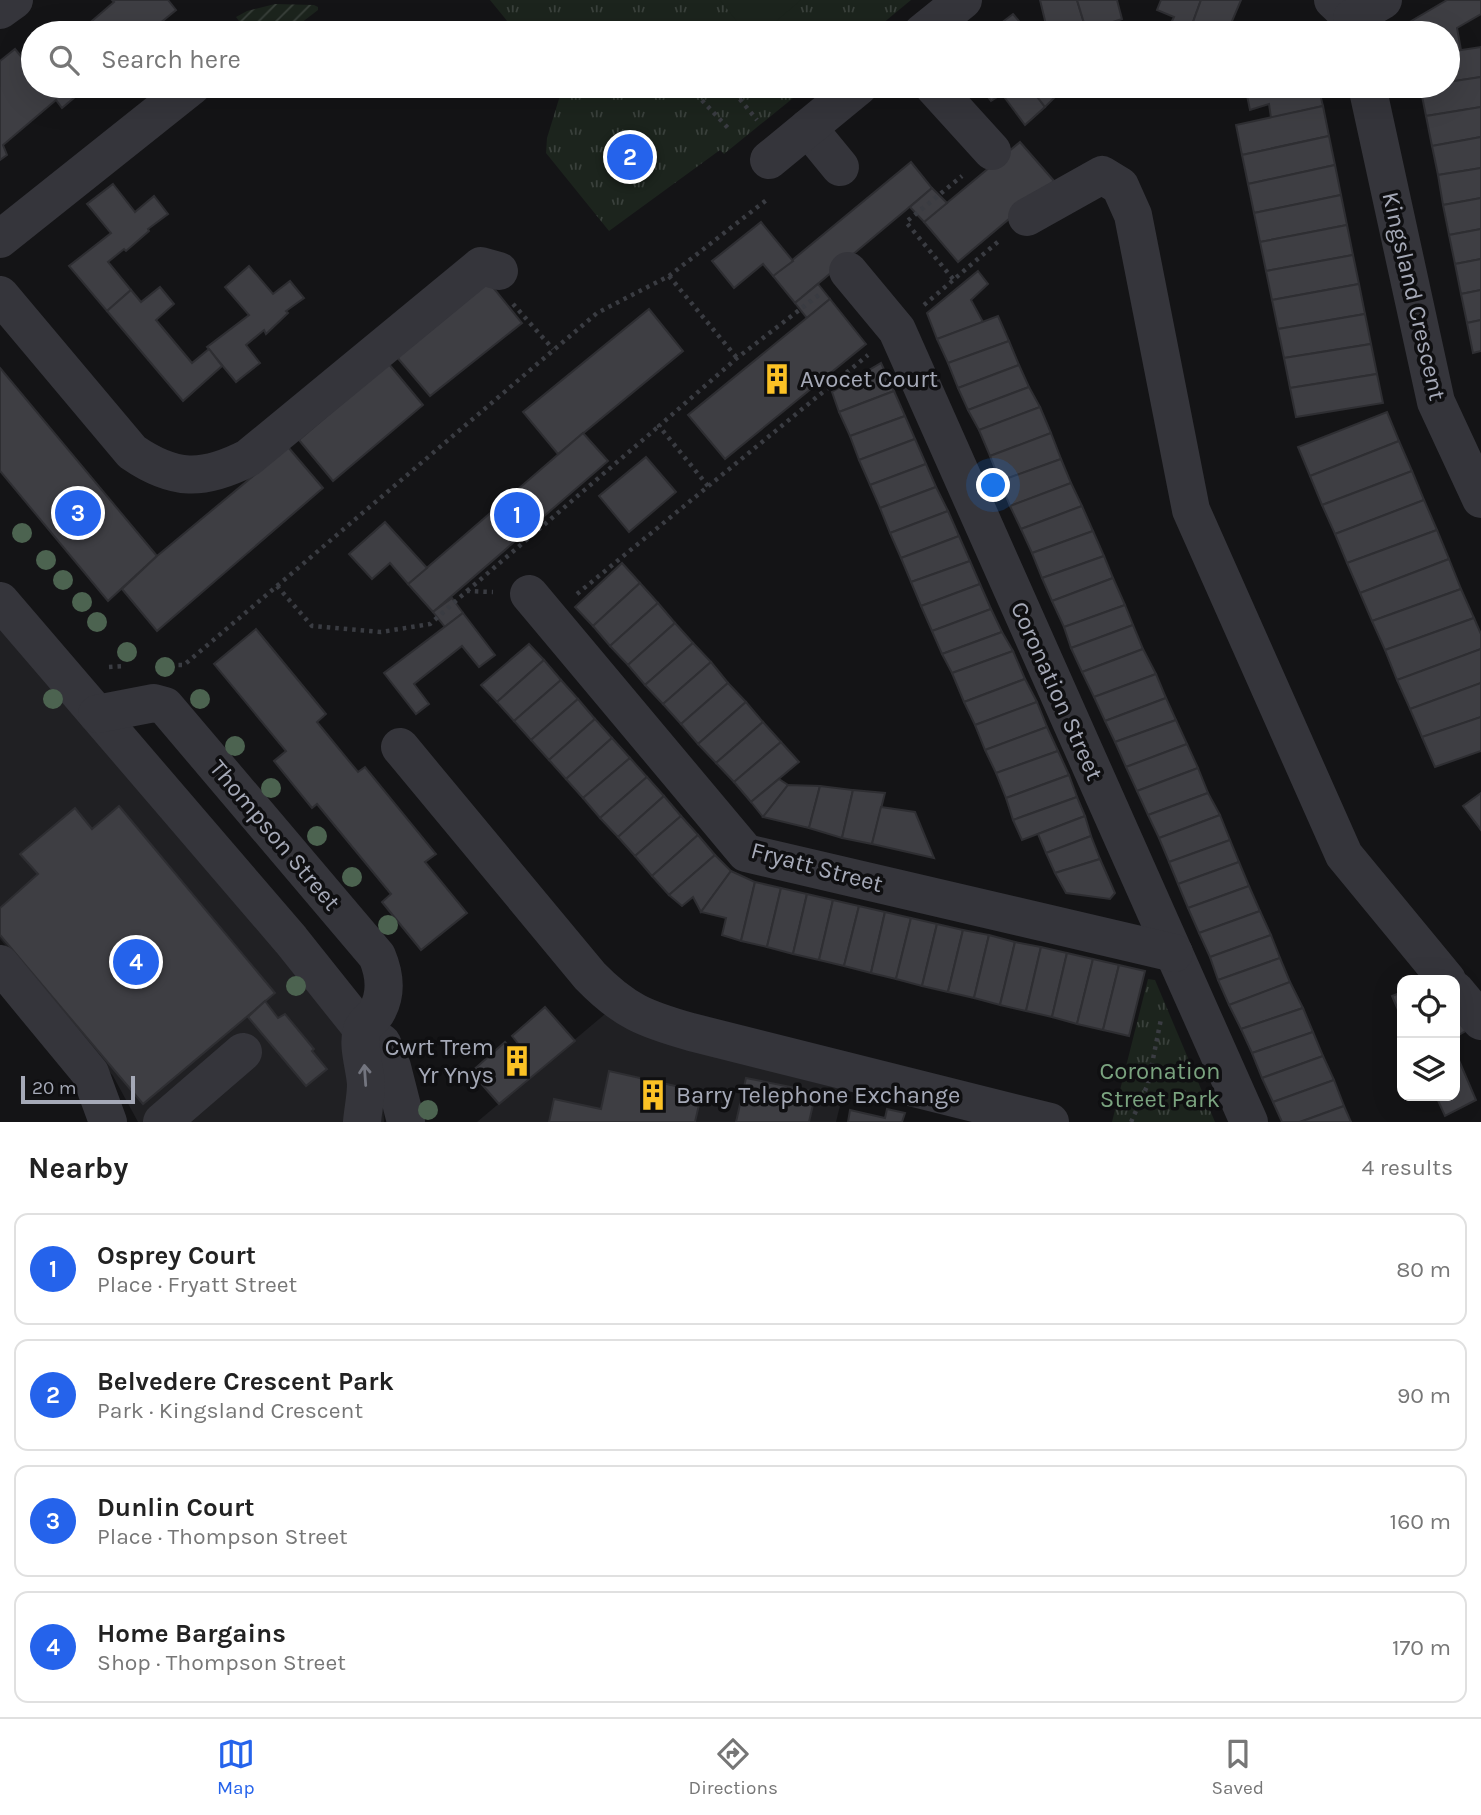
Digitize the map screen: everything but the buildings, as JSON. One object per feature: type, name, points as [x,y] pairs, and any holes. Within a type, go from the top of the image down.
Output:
[{"type":"street","points":[[0,10],[14,0]]},
{"type":"street","points":[[936,21],[960,1]]},
{"type":"street","points":[[0,239],[177,98]]},
{"type":"street","points":[[764,143],[808,128],[844,98]]},
{"type":"street","points":[[944,98],[992,151]]},
{"type":"street","name":"Kingsland Crescent","points":[[1370,98],[1436,402],[1481,499]]},
{"type":"street","points":[[808,128],[840,167]]},
{"type":"street","points":[[1027,217],[1102,176],[1120,186],[1133,215],[1191,510],[1344,855],[1443,975]]},
{"type":"street","points":[[0,295],[132,452],[152,466],[174,472],[202,474],[223,471],[248,458],[481,266],[499,271]]},
{"type":"street","name":"Coronation Street","points":[[848,271],[897,330],[1249,1122]]},
{"type":"street","points":[[0,601],[291,940],[362,1029],[382,1043],[387,1051],[406,1122]]},
{"type":"street","name":"Fryatt Street","points":[[539,605],[746,853],[1174,953]]},
{"type":"street","name":"Thompson Street","points":[[97,714],[154,703],[165,706],[377,956],[383,970],[382,999],[376,1013],[362,1029]]},
{"type":"street","points":[[400,747],[590,976],[625,1008],[643,1017],[691,1032],[1049,1122]]},
{"type":"street","points":[[0,964],[90,1073],[108,1122]]},
{"type":"street","points":[[1460,995],[1481,1021]]},
{"type":"street","points":[[362,1029],[361,1050],[366,1088],[362,1122]]},
{"type":"street","points":[[162,1122],[243,1052]]},
{"type":"path","points":[[700,98],[729,129]]},
{"type":"path","points":[[159,666],[184,665],[597,313],[669,276],[782,188],[764,143],[736,98]]},
{"type":"path","points":[[953,279],[906,222],[992,151]]},
{"type":"path","points":[[467,591],[539,605],[708,486],[897,330],[1027,217]]},
{"type":"path","points":[[276,586],[312,626],[381,632],[430,624],[737,358],[848,271]]},
{"type":"path","points":[[669,276],[737,358]]},
{"type":"path","points":[[659,426],[708,486]]},
{"type":"path","points":[[109,667],[134,666]]},
{"type":"path","points":[[1131,1122],[1148,1084],[1161,1018]]},
{"type":"shaded area","points":[[0,601],[291,940],[383,1099],[384,1122],[138,1122],[113,1076],[0,939]]},
{"type":"shaded area","points":[[611,1009],[846,1081],[836,1122],[477,1122]]},
{"type":"green space","points":[[490,0],[911,0],[886,21],[507,21]]},
{"type":"green space","points":[[720,0],[801,0],[776,21],[737,21]]},
{"type":"green space","points":[[275,4],[318,7],[318,10],[304,21],[239,21],[236,17],[247,11]]},
{"type":"green space","points":[[559,98],[793,98],[724,154],[720,150],[609,231],[546,153],[547,138]]},
{"type":"green space","name":"Coronation Street Park","points":[[1148,979],[1155,980],[1215,1122],[1112,1122]]},
{"type":"place","name":"Belvedere Crescent Park","points":[[630,157]]},
{"type":"place","name":"Avocet Court","points":[[777,379]]},
{"type":"place","name":"Dunlin Court","points":[[78,513]]},
{"type":"place","name":"Osprey Court","points":[[517,515]]},
{"type":"place","name":"Home Bargains","points":[[136,962]]},
{"type":"place","name":"Cwrt Trem Yr Ynys","points":[[517,1061]]},
{"type":"place","name":"Barry Telephone Exchange","points":[[653,1095]]}]
